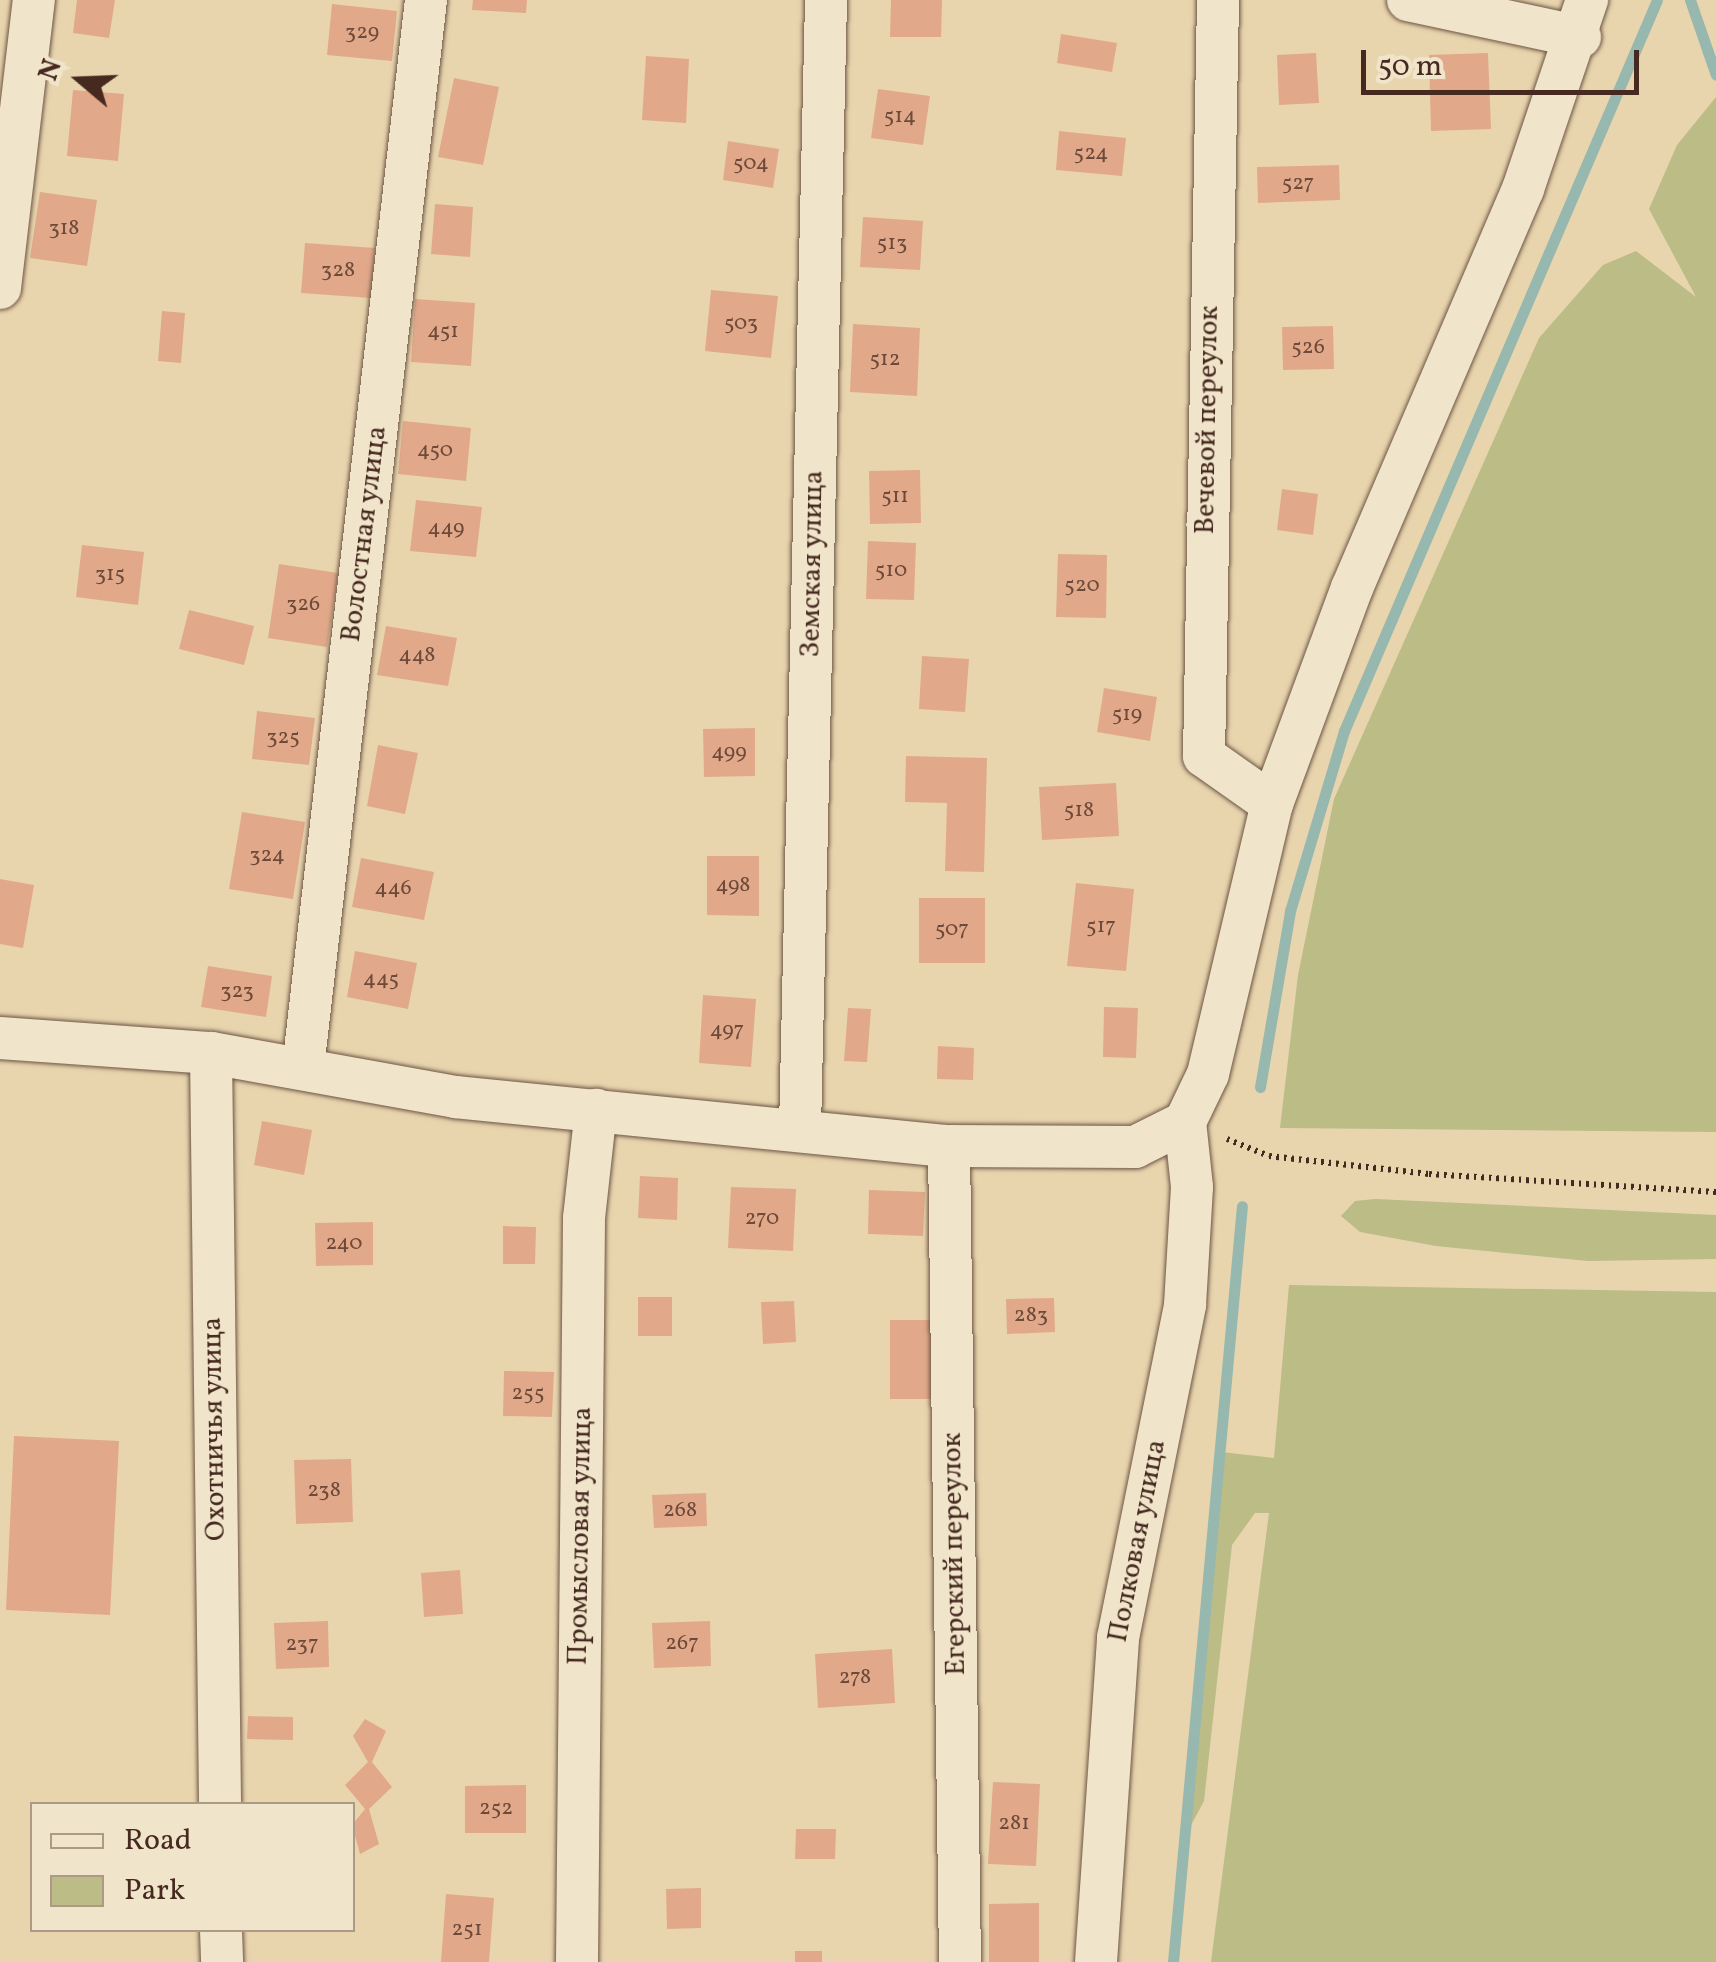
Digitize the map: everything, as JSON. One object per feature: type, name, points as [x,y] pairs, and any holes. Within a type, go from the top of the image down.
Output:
[{"type":"street","points":[[0,288],[34,0]]},
{"type":"street","name":"Волостная улица","points":[[303,1068],[426,0]]},
{"type":"street","name":"Земская улица","points":[[800,1128],[826,0]]},
{"type":"street","name":"Вечевой переулок","points":[[1218,0],[1204,756],[1272,804]]},
{"type":"street","points":[[0,1038],[211,1053],[455,1097],[800,1128],[949,1146],[1135,1147],[1185,1122],[1208,1074],[1272,804],[1583,18],[1408,0]]},
{"type":"street","name":"Охотничья улица","points":[[211,1053],[220,1802]]},
{"type":"street","name":"Промысловая улица","points":[[576,1962],[584,1218],[596,1110]]},
{"type":"street","name":"Полковая улица","points":[[1096,1962],[1118,1638],[1185,1305],[1192,1188],[1185,1122]]},
{"type":"street","name":"Егерский переулок","points":[[949,1146],[960,1962]]},
{"type":"street","points":[[221,1932],[222,1962]]},
{"type":"path","points":[[1185,1122],[1270,1156],[1716,1192]]},
{"type":"green space","points":[[1716,97],[1716,1132],[1280,1128],[1298,975],[1334,799],[1539,338],[1603,265],[1636,251],[1696,297],[1649,209],[1677,145]]},
{"type":"green space","points":[[1355,1201],[1716,1215],[1716,1259],[1588,1261],[1436,1246],[1360,1232],[1341,1216]]},
{"type":"green space","points":[[1289,1285],[1716,1292],[1716,1962],[1211,1962],[1269,1513],[1255,1513],[1232,1545],[1204,1801],[1181,1844],[1221,1452],[1274,1458]]},
{"type":"building","points":[[77,0],[115,0],[109,38],[73,33]]},
{"type":"building","points":[[473,0],[527,0],[526,13],[472,10]]},
{"type":"building","points":[[891,0],[942,0],[941,37],[890,37]]},
{"type":"building","points":[[332,4],[397,11],[392,61],[327,55]]},
{"type":"building","points":[[1061,34],[1117,43],[1112,72],[1057,63]]},
{"type":"building","points":[[1316,53],[1319,103],[1279,105],[1277,55]]},
{"type":"building","points":[[1488,53],[1491,129],[1431,131],[1429,55]]},
{"type":"building","points":[[646,56],[689,59],[686,123],[642,120]]},
{"type":"building","points":[[454,78],[499,87],[483,165],[438,157]]},
{"type":"building","points":[[878,89],[930,96],[923,145],[871,138]]},
{"type":"building","points":[[73,90],[124,94],[118,161],[67,156]]},
{"type":"building","points":[[1059,131],[1126,138],[1122,176],[1056,170]]},
{"type":"building","points":[[728,141],[779,149],[773,188],[723,180]]},
{"type":"building","points":[[1339,165],[1340,200],[1258,203],[1257,167]]},
{"type":"building","points":[[40,192],[97,200],[87,266],[30,258]]},
{"type":"building","points":[[435,204],[473,207],[470,257],[431,254]]},
{"type":"building","points":[[863,217],[923,221],[920,270],[860,267]]},
{"type":"building","points":[[305,243],[375,248],[371,298],[301,293]]},
{"type":"building","points":[[711,290],[778,296],[771,358],[705,351]]},
{"type":"building","points":[[415,299],[475,303],[471,366],[411,362]]},
{"type":"building","points":[[162,311],[185,313],[181,363],[158,361]]},
{"type":"building","points":[[853,324],[920,328],[917,396],[850,392]]},
{"type":"building","points":[[1333,326],[1334,369],[1283,370],[1282,327]]},
{"type":"building","points":[[403,421],[471,428],[466,481],[398,474]]},
{"type":"building","points":[[920,470],[921,523],[870,524],[869,471]]},
{"type":"building","points":[[1282,489],[1318,494],[1313,535],[1277,530]]},
{"type":"building","points":[[416,500],[482,507],[476,557],[410,551]]},
{"type":"building","points":[[868,541],[916,543],[914,600],[866,599]]},
{"type":"building","points":[[82,545],[144,552],[138,605],[76,597]]},
{"type":"building","points":[[1058,554],[1107,555],[1106,618],[1056,617]]},
{"type":"building","points":[[279,564],[338,573],[327,647],[268,638]]},
{"type":"building","points":[[189,610],[254,626],[244,665],[179,649]]},
{"type":"building","points":[[386,626],[457,638],[448,686],[377,675]]},
{"type":"building","points":[[922,656],[969,659],[965,712],[919,709]]},
{"type":"building","points":[[1104,688],[1157,697],[1150,741],[1097,732]]},
{"type":"building","points":[[257,711],[315,718],[309,765],[252,759]]},
{"type":"building","points":[[755,728],[755,776],[704,777],[703,729]]},
{"type":"building","points":[[378,745],[418,753],[405,814],[367,806]]},
{"type":"building","points":[[906,756],[987,758],[984,872],[945,871],[947,803],[905,802]]},
{"type":"building","points":[[1116,783],[1119,836],[1042,840],[1039,787]]},
{"type":"building","points":[[242,812],[305,822],[293,899],[229,889]]},
{"type":"building","points":[[707,856],[759,856],[759,916],[707,915]]},
{"type":"building","points":[[361,858],[434,872],[424,920],[352,907]]},
{"type":"building","points":[[0,879],[34,885],[23,948],[0,944]]},
{"type":"building","points":[[1076,883],[1134,889],[1126,971],[1067,966]]},
{"type":"building","points":[[919,898],[985,898],[985,963],[919,963]]},
{"type":"building","points":[[355,951],[417,963],[408,1009],[347,997]]},
{"type":"building","points":[[208,966],[272,976],[266,1017],[201,1007]]},
{"type":"building","points":[[703,995],[756,999],[751,1067],[699,1063]]},
{"type":"building","points":[[1104,1007],[1138,1008],[1136,1058],[1103,1057]]},
{"type":"building","points":[[848,1008],[871,1009],[867,1062],[844,1061]]},
{"type":"building","points":[[938,1046],[974,1048],[973,1080],[937,1079]]},
{"type":"building","points":[[262,1121],[312,1130],[304,1175],[254,1165]]},
{"type":"building","points":[[640,1176],[678,1178],[677,1220],[638,1218]]},
{"type":"building","points":[[731,1187],[796,1189],[793,1251],[728,1248]]},
{"type":"building","points":[[869,1190],[925,1192],[923,1236],[868,1234]]},
{"type":"building","points":[[373,1222],[373,1265],[316,1266],[315,1223]]},
{"type":"building","points":[[503,1226],[536,1227],[535,1264],[503,1264]]},
{"type":"building","points":[[638,1297],[672,1297],[672,1336],[638,1336]]},
{"type":"building","points":[[1054,1298],[1055,1332],[1007,1334],[1006,1299]]},
{"type":"building","points":[[794,1301],[796,1342],[763,1344],[761,1302]]},
{"type":"building","points":[[890,1320],[931,1320],[931,1399],[890,1399]]},
{"type":"building","points":[[504,1371],[554,1372],[552,1417],[503,1416]]},
{"type":"building","points":[[14,1436],[119,1441],[110,1615],[6,1610]]},
{"type":"building","points":[[351,1459],[353,1522],[296,1524],[294,1460]]},
{"type":"building","points":[[706,1493],[707,1526],[654,1528],[652,1495]]},
{"type":"building","points":[[460,1570],[463,1614],[424,1617],[421,1573]]},
{"type":"building","points":[[328,1621],[329,1667],[276,1669],[274,1623]]},
{"type":"building","points":[[710,1621],[711,1666],[654,1668],[652,1623]]},
{"type":"building","points":[[892,1649],[895,1703],[818,1708],[815,1654]]},
{"type":"building","points":[[248,1716],[293,1717],[293,1740],[247,1739]]},
{"type":"building","points":[[365,1719],[386,1731],[372,1762],[392,1787],[369,1809],[379,1844],[360,1854],[355,1821],[365,1809],[345,1785],[368,1762],[353,1736]]},
{"type":"building","points":[[993,1782],[1040,1784],[1036,1866],[988,1864]]},
{"type":"building","points":[[526,1785],[526,1833],[465,1833],[465,1786]]},
{"type":"building","points":[[796,1829],[836,1829],[835,1859],[795,1859]]},
{"type":"building","points":[[701,1888],[701,1928],[667,1929],[666,1889]]},
{"type":"building","points":[[446,1894],[494,1898],[489,1962],[441,1962]]},
{"type":"building","points":[[1039,1903],[1039,1962],[989,1962],[989,1904]]},
{"type":"building","points":[[795,1951],[822,1951],[822,1962],[795,1962]]},
{"type":"waterway","points":[[1260,1087],[1290,911],[1344,731],[1657,0]]},
{"type":"waterway","points":[[1690,0],[1716,75]]},
{"type":"waterway","points":[[1173,1962],[1242,1206]]}]
